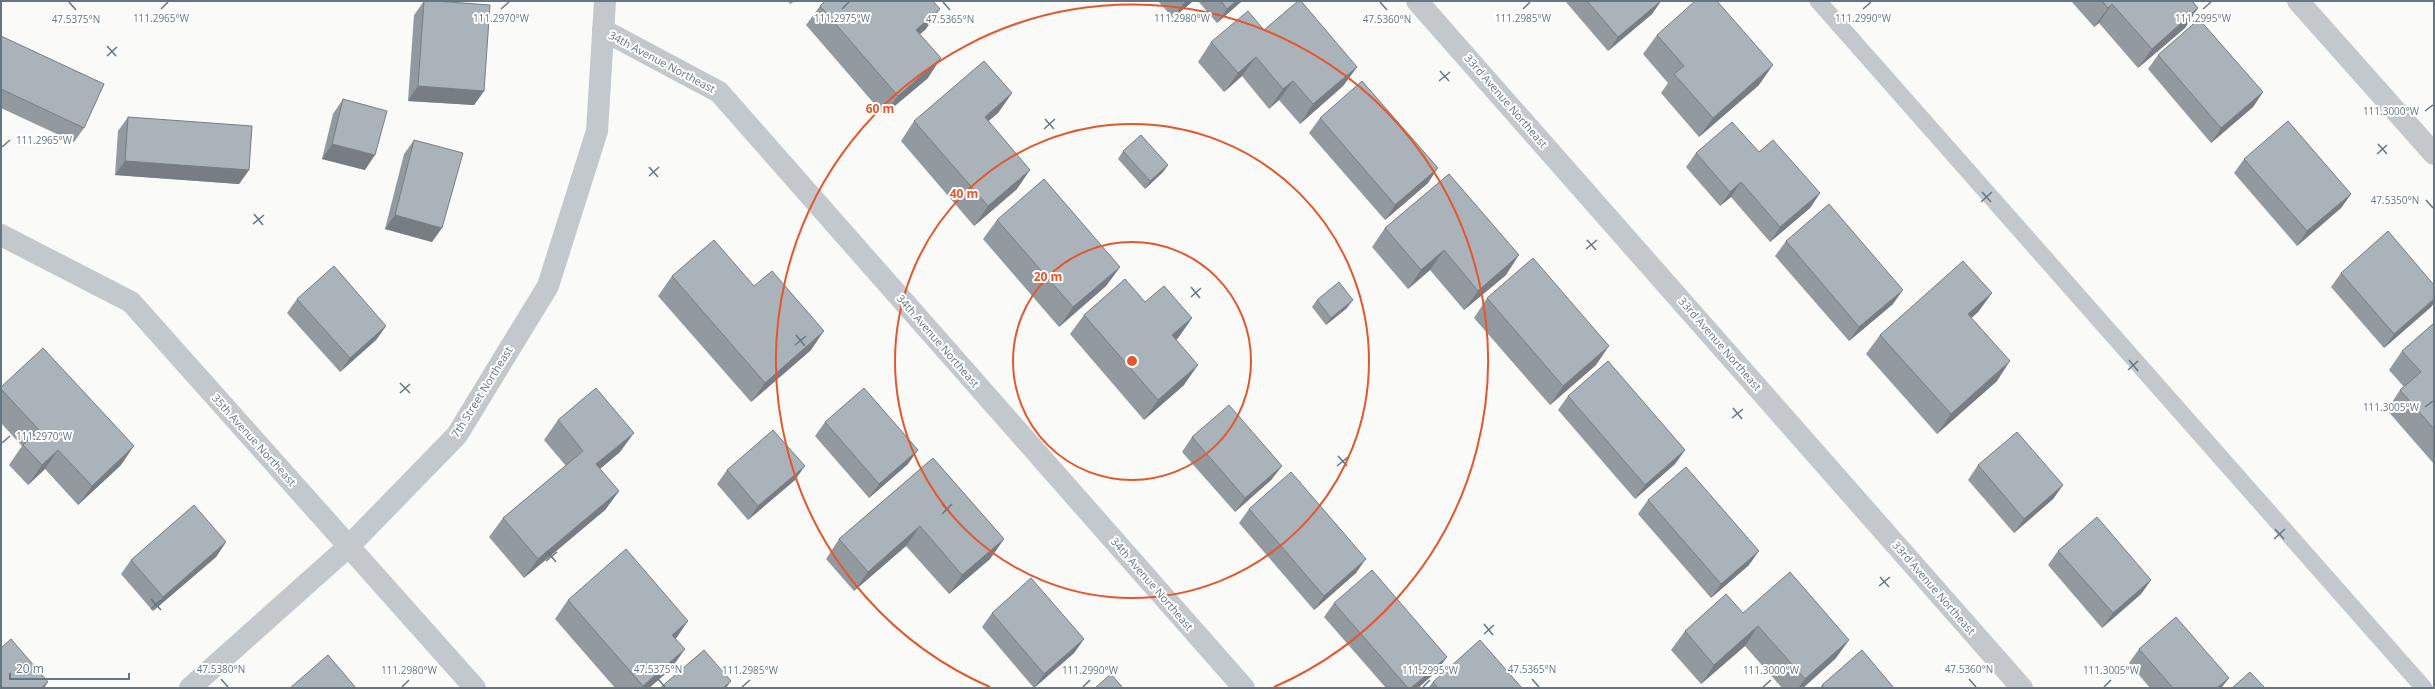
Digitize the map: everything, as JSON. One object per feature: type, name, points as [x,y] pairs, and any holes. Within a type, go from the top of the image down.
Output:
[{"type":"street","name":"7th Street Northeast","points":[[190,688],[349,546],[457,435],[548,286],[597,131],[605,1]]},
{"type":"street","name":"33rd Avenue Northeast","points":[[1418,1],[2022,688]]},
{"type":"street","points":[[2298,1],[2434,154]]},
{"type":"street","name":"34th Avenue Northeast","points":[[603,30],[719,92],[1244,688]]},
{"type":"street","name":"35th Avenue Northeast","points":[[1,235],[131,302],[475,688]]},
{"type":"lane","points":[[1818,1],[2424,688]]},
{"type":"building","points":[[424,1],[490,5],[484,91],[418,86]]},
{"type":"building","points":[[825,1],[933,1],[940,9],[916,30],[941,58],[898,96],[820,6]]},
{"type":"building","points":[[1221,1],[1236,1],[1227,9]]},
{"type":"building","points":[[1298,1],[1301,1],[1357,67],[1313,104],[1293,81],[1283,89],[1256,57],[1238,73],[1211,42],[1248,11],[1264,30]]},
{"type":"building","points":[[1587,1],[1661,1],[1618,37]]},
{"type":"building","points":[[1695,1],[1717,1],[1773,65],[1713,118],[1674,74],[1684,66],[1657,35]]},
{"type":"building","points":[[2102,1],[2192,1],[2198,8],[2152,49],[2112,4],[2108,8]]},
{"type":"building","points":[[2199,19],[2263,92],[2221,128],[2158,55]]},
{"type":"building","points":[[1,36],[104,84],[84,128],[1,89]]},
{"type":"building","points":[[984,61],[1012,93],[985,117],[1030,170],[988,206],[914,121]]},
{"type":"building","points":[[1362,81],[1438,168],[1395,205],[1320,118]]},
{"type":"building","points":[[343,99],[387,111],[375,155],[332,144]]},
{"type":"building","points":[[128,117],[252,126],[249,170],[125,161]]},
{"type":"building","points":[[2288,121],[2351,194],[2307,231],[2244,159]]},
{"type":"building","points":[[1732,122],[1759,152],[1773,140],[1820,193],[1780,227],[1741,182],[1730,192],[1696,153]]},
{"type":"building","points":[[1141,135],[1168,165],[1150,181],[1123,151]]},
{"type":"building","points":[[414,140],[463,153],[442,228],[395,215]]},
{"type":"building","points":[[1449,174],[1519,255],[1478,291],[1444,250],[1421,270],[1385,228]]},
{"type":"building","points":[[1044,179],[1120,267],[1073,307],[997,220]]},
{"type":"building","points":[[1829,204],[1903,290],[1859,327],[1786,241]]},
{"type":"building","points":[[2388,231],[2434,285],[2434,299],[2394,334],[2341,273]]},
{"type":"building","points":[[714,240],[754,286],[772,271],[824,331],[765,383],[672,276]]},
{"type":"building","points":[[1533,258],[1609,346],[1563,386],[1487,298]]},
{"type":"building","points":[[1963,261],[1992,293],[1968,314],[2010,361],[1951,414],[1880,335]]},
{"type":"building","points":[[334,266],[386,326],[350,358],[297,299]]},
{"type":"building","points":[[1125,279],[1145,302],[1164,286],[1192,318],[1172,335],[1198,365],[1158,400],[1084,315]]},
{"type":"building","points":[[1339,282],[1353,300],[1331,318],[1317,300]]},
{"type":"building","points":[[2434,323],[2434,429],[2400,390],[2421,372],[2402,351]]},
{"type":"building","points":[[43,348],[134,446],[92,486],[58,450],[42,465],[23,445],[39,430],[1,389],[1,387]]},
{"type":"building","points":[[1608,361],[1685,450],[1645,485],[1568,396]]},
{"type":"building","points":[[596,388],[634,433],[596,464],[619,491],[538,559],[503,518],[583,451],[558,420]]},
{"type":"building","points":[[864,388],[918,450],[879,484],[825,422]]},
{"type":"building","points":[[1229,405],[1282,466],[1245,498],[1192,437]]},
{"type":"building","points":[[773,430],[805,466],[758,506],[727,470]]},
{"type":"building","points":[[2017,432],[2063,485],[2024,519],[1978,465]]},
{"type":"building","points":[[933,458],[1004,539],[962,575],[920,526],[868,572],[839,539]]},
{"type":"building","points":[[1686,467],[1759,551],[1721,584],[1648,500]]},
{"type":"building","points":[[1291,472],[1366,559],[1324,596],[1249,509]]},
{"type":"building","points":[[194,505],[226,542],[163,597],[131,560]]},
{"type":"building","points":[[2097,517],[2151,580],[2113,613],[2058,551]]},
{"type":"building","points":[[626,549],[688,621],[672,635],[685,649],[643,686],[568,600]]},
{"type":"building","points":[[1372,570],[1447,657],[1411,688],[1408,688],[1334,603]]},
{"type":"building","points":[[1790,572],[1849,640],[1805,679],[1758,626],[1714,665],[1685,631],[1726,594],[1743,613]]},
{"type":"building","points":[[1031,578],[1084,639],[1044,674],[992,613]]},
{"type":"building","points":[[2176,617],[2229,678],[2217,688],[2173,688],[2139,649]]},
{"type":"building","points":[[11,639],[48,682],[41,688],[1,688],[1,648]]},
{"type":"building","points":[[1480,640],[1522,688],[1438,688],[1433,682]]},
{"type":"building","points":[[704,650],[731,681],[723,688],[660,688]]},
{"type":"building","points":[[1862,650],[1894,688],[1824,688],[1822,685]]},
{"type":"building","points":[[328,655],[356,688],[290,688]]},
{"type":"building","points":[[2250,672],[2265,688],[2232,688]]},
{"type":"building","points":[[1111,674],[1123,688],[1095,688]]}]
